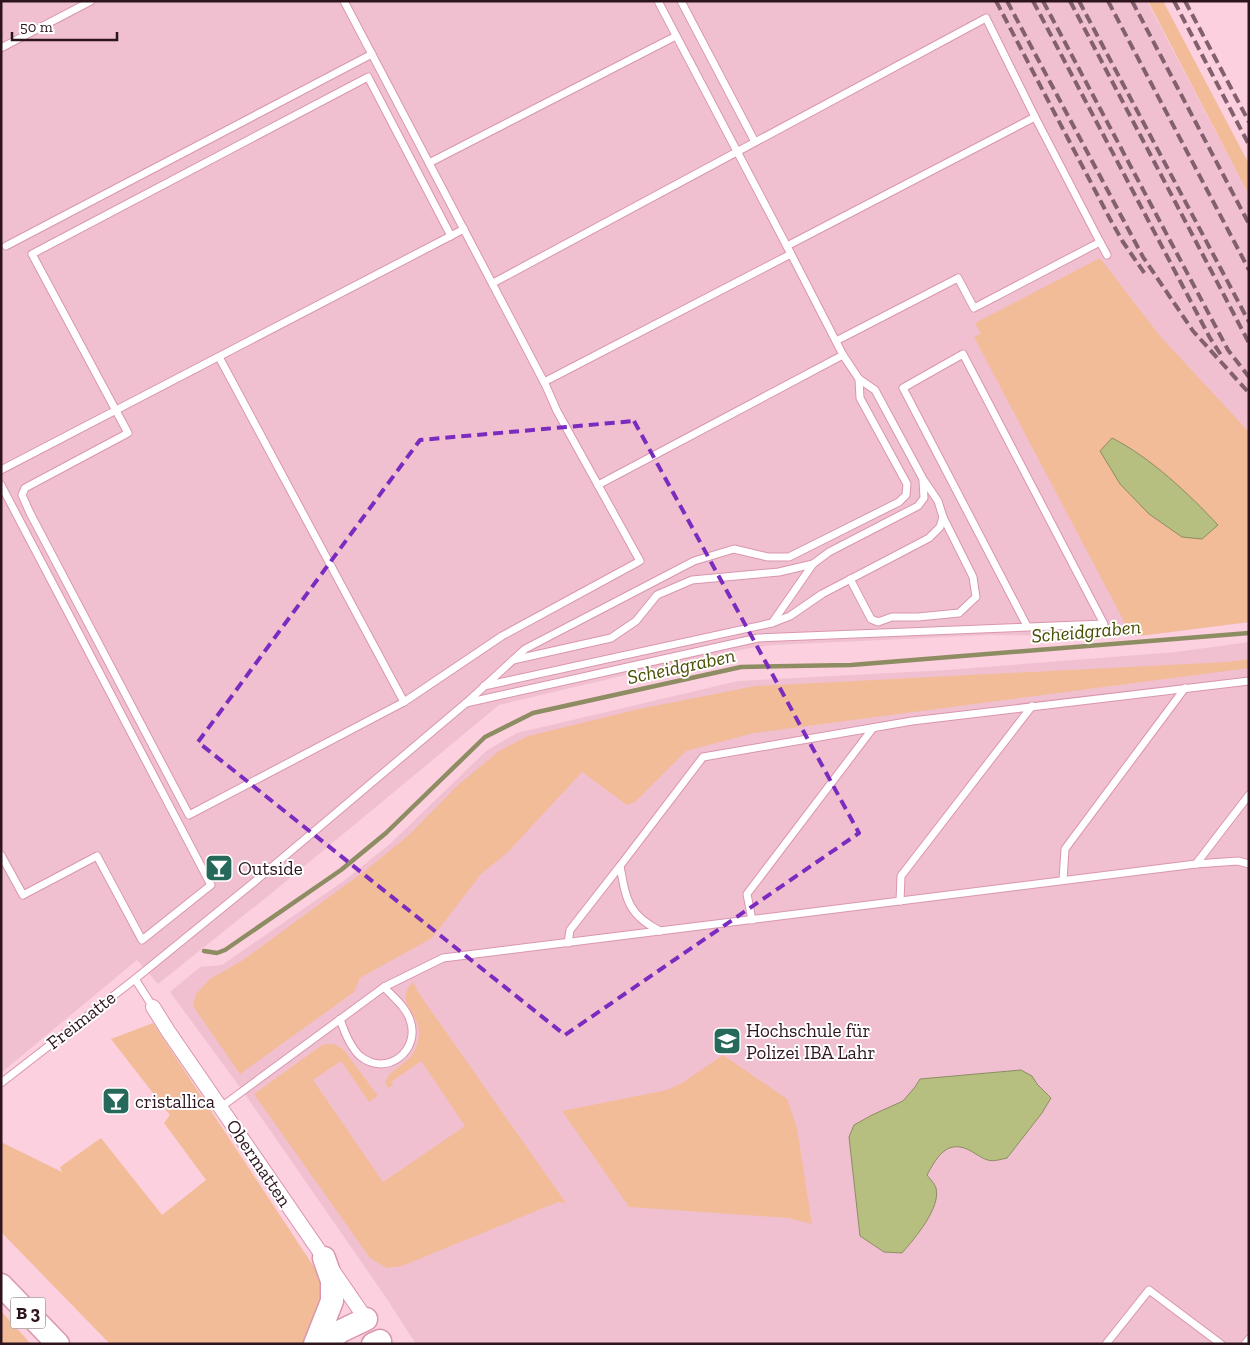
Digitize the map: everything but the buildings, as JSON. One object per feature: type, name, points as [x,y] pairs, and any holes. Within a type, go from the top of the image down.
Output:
[{"type":"main road","points":[[316,1344],[332,1301],[332,1281],[324,1258]]},
{"type":"main road","name":"B 3","points":[[1,1285],[57,1343]]},
{"type":"main road","points":[[322,1344],[341,1331],[366,1319]]},
{"type":"street","name":"Obermatten","points":[[153,1007],[366,1319]]},
{"type":"lane","points":[[1,48],[91,1]]},
{"type":"lane","points":[[345,1],[493,283],[557,411],[640,561],[502,636],[404,702],[190,815],[22,495],[25,488],[128,433],[32,254],[368,77],[451,236]]},
{"type":"lane","points":[[658,1],[836,341],[859,379],[875,390],[923,479],[938,501],[943,516],[973,577],[976,597],[960,613],[918,617],[892,617],[878,622],[871,618],[850,579]]},
{"type":"lane","points":[[681,1],[755,142]]},
{"type":"lane","points":[[493,283],[986,18],[1035,117],[1108,255]]},
{"type":"lane","points":[[429,164],[676,36]]},
{"type":"lane","points":[[6,246],[372,54]]},
{"type":"lane","points":[[787,246],[1035,117]]},
{"type":"lane","points":[[1,470],[464,229]]},
{"type":"lane","points":[[836,341],[958,278],[974,308],[1100,242]]},
{"type":"lane","points":[[544,382],[791,254]]},
{"type":"lane","points":[[466,703],[758,638],[1104,624],[963,354],[903,388],[1027,626]]},
{"type":"lane","points":[[598,485],[844,355]]},
{"type":"lane","points":[[219,357],[404,702]]},
{"type":"lane","points":[[135,979],[253,884],[466,703],[525,649],[694,561],[734,549],[768,557],[789,557],[899,502],[906,495],[907,484],[860,398],[859,379]]},
{"type":"lane","points":[[772,623],[813,564],[829,552],[918,506],[924,498],[923,479]]},
{"type":"lane","points":[[1,485],[211,885],[142,940],[97,856],[23,895],[1,855]]},
{"type":"lane","points":[[484,686],[772,623],[790,616],[822,594],[929,538],[940,527],[943,516]]},
{"type":"lane","points":[[510,661],[611,638],[636,620],[657,595],[692,580],[779,572],[813,564]]},
{"type":"lane","points":[[568,943],[570,930],[703,758],[912,721],[1249,681]]},
{"type":"lane","points":[[1063,880],[1064,849],[1185,688]]},
{"type":"lane","points":[[900,901],[901,876],[1032,706]]},
{"type":"lane","points":[[752,920],[747,894],[872,728]]},
{"type":"lane","points":[[1196,864],[1249,795]]},
{"type":"lane","points":[[221,1107],[384,987],[443,958],[1196,864],[1238,861],[1249,864]]},
{"type":"lane","points":[[620,866],[625,895],[633,910],[645,924],[660,931]]},
{"type":"lane","name":"Freimatte","points":[[1,1083],[135,979],[153,1007]]},
{"type":"lane","points":[[340,1019],[358,1054],[378,1065],[391,1063],[407,1049],[411,1041],[412,1032],[408,1015],[384,987]]},
{"type":"lane","points":[[1106,1344],[1149,1290],[1221,1344]]},
{"type":"lane","points":[[1245,1344],[1249,1339]]},
{"type":"highlighted area","points":[[634,421],[859,833],[565,1035],[198,742],[420,440]]},
{"type":"shaded area","points":[[1,1],[1147,1],[1249,195],[1249,622],[1139,636],[991,635],[773,645],[750,648],[626,675],[499,705],[278,888],[158,984],[137,960],[1,1073]]},
{"type":"shaded area","points":[[1148,1],[1163,1],[1249,164],[1249,195]]},
{"type":"shaded area","points":[[1100,258],[1160,336],[1249,432],[1249,622],[1139,636],[1128,629],[974,337],[981,334],[975,323]],"holes":[[[1112,438],[1130,448],[1196,501]]]},
{"type":"shaded area","points":[[1112,438],[1141,455],[1155,466],[1195,501],[1218,525],[1202,539],[1182,537],[1149,514],[1120,484],[1100,451]]},
{"type":"shaded area","name":"Hochschule für Polizei IBA Lahr","points":[[1249,642],[1249,1344],[416,1344],[385,1296],[242,1090],[170,992],[200,967],[222,965],[345,880],[391,843],[486,751],[517,733],[738,681],[947,670],[1176,652]]},
{"type":"shaded area","points":[[1249,659],[1249,668],[754,733],[686,751],[635,802],[627,805],[582,772],[507,853],[481,874],[432,938],[360,978],[354,992],[240,1074],[193,1006],[196,994],[210,979],[243,960],[366,870],[408,836],[457,786],[499,751],[528,736],[639,709],[755,686],[1226,662]]},
{"type":"shaded area","points":[[413,982],[418,992],[566,1203],[558,1202],[402,1266],[387,1268],[370,1258],[254,1094],[322,1045],[334,1044],[344,1050],[378,1096],[369,1102],[341,1061],[313,1080],[383,1182],[465,1126],[421,1061],[391,1082],[393,1085],[388,1088],[385,1082],[392,1072],[411,1056],[418,1041],[419,1031],[417,1023],[405,997],[407,990]]},
{"type":"shaded area","points":[[153,1023],[328,1288],[306,1344],[110,1344],[1,1232],[1,1142],[62,1172],[60,1167],[101,1138],[162,1215],[206,1180],[164,1123],[170,1115],[111,1039]]},
{"type":"shaded area","points":[[723,1055],[787,1099],[797,1128],[812,1224],[789,1218],[629,1207],[562,1111],[667,1090],[682,1083]]},
{"type":"shaded area","points":[[1021,1070],[1032,1076],[1051,1098],[1042,1113],[1007,1158],[990,1161],[963,1148],[949,1148],[939,1156],[927,1175],[934,1183],[937,1196],[931,1213],[920,1231],[902,1253],[884,1252],[860,1236],[849,1137],[854,1125],[903,1101],[920,1079]]},
{"type":"shaded area","points":[[1,1311],[31,1344],[1,1344]]},
{"type":"waterway","name":"Scheidgraben","points":[[204,951],[217,953],[225,950],[341,870],[386,833],[485,737],[533,713],[741,667],[851,665],[1249,633]]},
{"type":"railway","points":[[996,1],[1110,219],[1145,274]]},
{"type":"railway","points":[[1007,1],[1143,257],[1193,331],[1249,393]]},
{"type":"railway","points":[[1033,1],[1210,338],[1221,355]]},
{"type":"railway","points":[[1043,1],[1228,350],[1249,377]]},
{"type":"railway","points":[[1070,1],[1249,343]]},
{"type":"railway","points":[[1079,1],[1249,322]]},
{"type":"railway","points":[[1108,1],[1249,270]]},
{"type":"railway","points":[[1132,1],[1249,224]]},
{"type":"railway","points":[[1174,1],[1249,145]]},
{"type":"railway","points":[[1185,1],[1249,122]]},
{"type":"place","name":"Outside","points":[[219,868]]},
{"type":"place","name":"Hochschule für Polizei IBA Lahr","points":[[727,1041]]},
{"type":"place","name":"cristallica","points":[[116,1101]]}]
